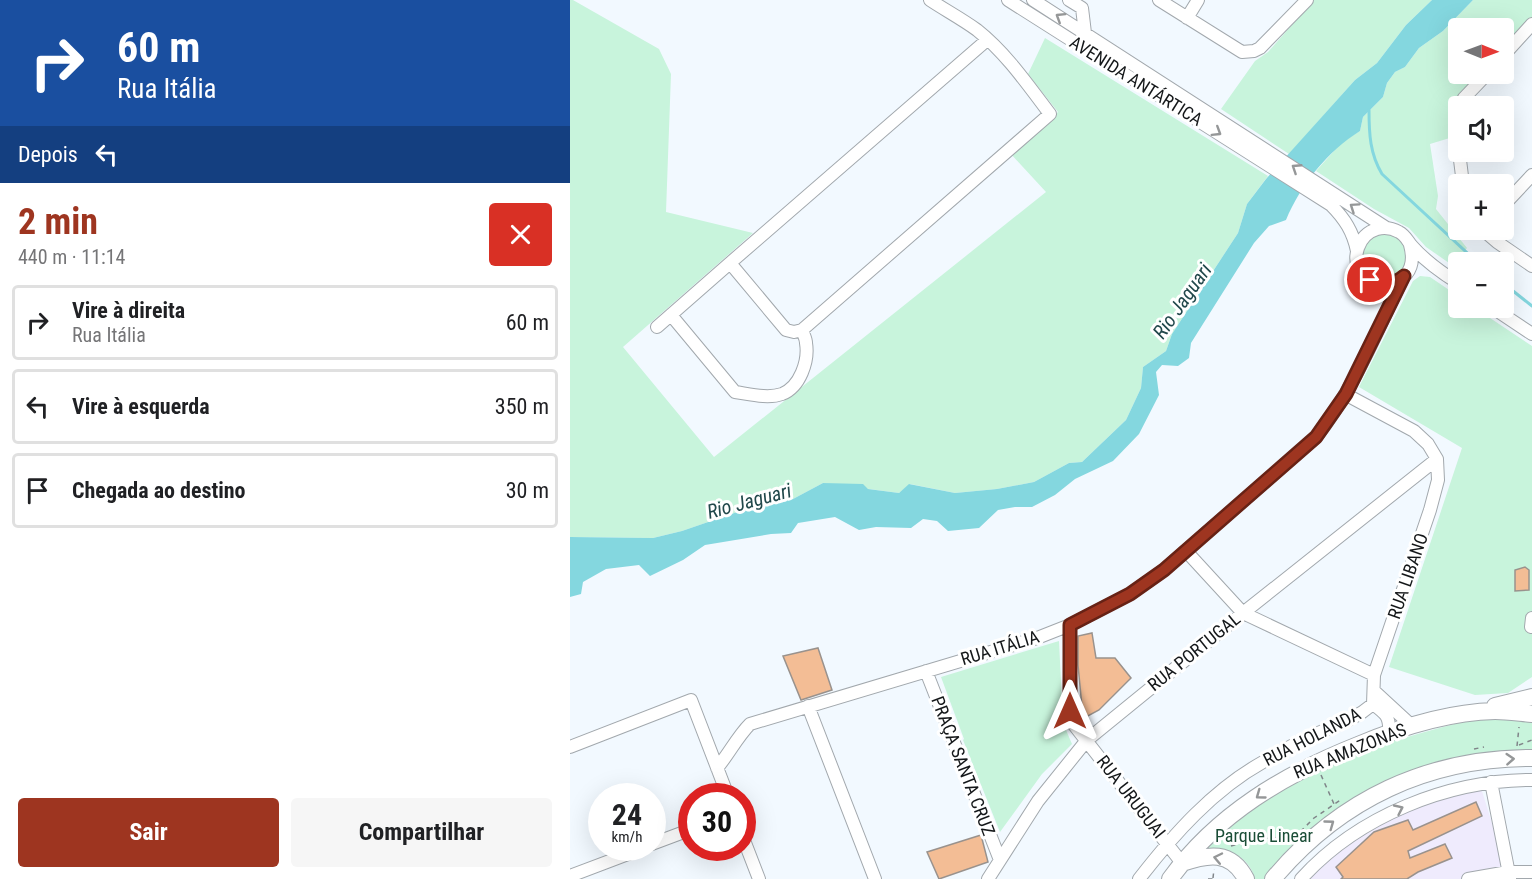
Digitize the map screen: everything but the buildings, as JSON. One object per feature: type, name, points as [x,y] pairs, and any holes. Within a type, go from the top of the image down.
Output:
[{"type":"main road","points":[[1454,715],[1532,697]]},
{"type":"main road","name":"RUA AMAZONAS","points":[[1171,879],[1182,863],[1213,830],[1280,780],[1316,762],[1389,732],[1454,715],[1496,711],[1526,713]]},
{"type":"main road","points":[[1273,879],[1306,842],[1371,797],[1432,770],[1469,762],[1523,758]]},
{"type":"main road","points":[[1182,863],[1202,856],[1216,855],[1236,865],[1246,879]]},
{"type":"street","points":[[730,263],[786,330],[794,332],[802,330],[1050,114],[1014,66],[978,30],[930,0]]},
{"type":"street","name":"AVENIDA ANTÁRTICA","points":[[1008,0],[1266,156]]},
{"type":"street","name":"AVENIDA ANTÁRTICA","points":[[1033,0],[1266,156]]},
{"type":"street","points":[[1159,0],[1242,52],[1260,48],[1307,0]]},
{"type":"street","points":[[1186,18],[1198,0]]},
{"type":"street","points":[[1071,1],[1082,8],[1085,33]]},
{"type":"street","points":[[1514,44],[1532,24]]},
{"type":"street","points":[[657,327],[987,40]]},
{"type":"street","points":[[1466,96],[1477,84]]},
{"type":"street","points":[[1266,156],[1319,190],[1385,227],[1400,232],[1410,245],[1448,277]]},
{"type":"street","points":[[1514,194],[1532,175]]},
{"type":"street","points":[[1319,190],[1340,214],[1354,236],[1359,268],[1370,280],[1385,284],[1393,283],[1406,274],[1427,269],[1444,274]]},
{"type":"street","points":[[1357,251],[1361,240],[1368,233],[1385,227]]},
{"type":"street","points":[[1495,240],[1532,266]]},
{"type":"street","points":[[1406,274],[1412,259],[1410,245]]},
{"type":"street","name":"RUA ITÁLIA","points":[[717,768],[741,733],[750,724],[1037,638],[1070,625],[1130,594],[1164,570],[1316,437],[1346,394],[1406,274]]},
{"type":"street","points":[[671,315],[735,392],[782,394],[799,382],[806,352],[806,341],[802,330]]},
{"type":"street","points":[[1508,318],[1532,334]]},
{"type":"street","points":[[1346,394],[1414,431],[1428,444],[1437,459]]},
{"type":"street","name":"RUA PORTUGAL","points":[[988,879],[1038,801],[1087,740],[1437,459]]},
{"type":"street","name":"RUA LIBANO","points":[[1374,691],[1374,675],[1430,510],[1438,480],[1437,459]]},
{"type":"street","points":[[1186,551],[1243,613],[1374,675]]},
{"type":"street","name":"RUA URUGUAI","points":[[1070,625],[1070,711],[1074,725],[1182,863]]},
{"type":"street","name":"PRAÇA SANTA CRUZ","points":[[926,671],[999,860]]},
{"type":"street","points":[[1374,691],[1412,726]]},
{"type":"street","name":"RUA HOLANDA","points":[[1139,879],[1167,843],[1200,809],[1260,764],[1306,738],[1359,716],[1373,704],[1374,691]]},
{"type":"street","points":[[570,747],[691,700],[723,783]]},
{"type":"street","points":[[1373,704],[1384,712],[1390,721],[1389,732]]},
{"type":"street","points":[[808,706],[875,879]]},
{"type":"street","points":[[1301,879],[1329,851],[1380,818],[1414,802],[1447,791],[1491,782],[1532,780]]},
{"type":"street","points":[[1491,782],[1508,877]]},
{"type":"street","points":[[570,876],[610,861]]},
{"type":"street","points":[[752,861],[759,879]]},
{"type":"street","points":[[1468,879],[1532,873]]},
{"type":"path","points":[[1523,758],[1526,713]]},
{"type":"path","points":[[1316,762],[1334,804],[1342,815]]},
{"type":"path","points":[[1209,879],[1214,879]]},
{"type":"shaded area","points":[[1481,788],[1507,871],[1463,879],[1302,879],[1330,852],[1415,803]]},
{"type":"green space","points":[[570,0],[659,49],[671,74],[666,212],[753,233],[623,347],[714,457],[1046,192],[1010,153],[1058,112],[1028,74],[1045,38],[1268,176],[1247,204],[1238,233],[1172,334],[1166,351],[1143,367],[1141,388],[1126,420],[1082,462],[1069,463],[1034,482],[997,489],[955,493],[910,484],[899,493],[823,483],[793,499],[775,499],[682,531],[653,538],[570,537]]},
{"type":"green space","points":[[1314,0],[1432,0],[1406,25],[1377,63],[1355,80],[1289,154],[1221,109],[1255,61],[1268,52]]},
{"type":"green space","points":[[1473,0],[1532,0],[1532,20],[1514,39],[1514,18],[1456,18]]},
{"type":"green space","points":[[1448,26],[1448,84],[1473,84],[1463,96],[1448,96],[1448,139],[1430,144],[1438,196],[1436,209],[1448,224],[1448,240],[1461,240],[1467,248],[1463,252],[1448,252],[1448,262],[1426,247],[1409,228],[1374,209],[1316,171],[1342,142],[1360,131],[1363,117],[1383,97],[1387,83],[1395,72],[1405,67],[1419,48]]},
{"type":"green space","points":[[1385,233],[1400,240],[1407,255],[1400,270],[1385,277],[1370,270],[1363,255],[1370,240]]},
{"type":"green space","points":[[1420,276],[1430,277],[1448,289],[1448,318],[1490,318],[1532,346],[1532,677],[1508,693],[1475,695],[1389,667],[1462,448],[1359,387],[1413,281]]},
{"type":"green space","points":[[1059,641],[1063,723],[1072,744],[1042,774],[1000,832],[963,740],[941,677]]},
{"type":"green space","name":"Parque Linear","points":[[1481,717],[1532,720],[1532,751],[1443,762],[1292,847],[1264,879],[1255,879],[1248,864],[1236,855],[1206,848],[1243,816],[1282,788],[1305,775],[1354,754]]},
{"type":"water","points":[[1432,0],[1473,0],[1456,18],[1448,18],[1448,26],[1443,31],[1419,48],[1405,67],[1395,72],[1387,83],[1383,97],[1363,117],[1360,131],[1326,158],[1299,194],[1286,220],[1269,226],[1254,243],[1191,343],[1189,358],[1178,366],[1162,365],[1156,372],[1159,395],[1139,434],[1113,461],[1075,479],[1055,495],[1032,507],[998,510],[979,528],[948,531],[937,521],[923,519],[911,528],[876,527],[859,530],[835,517],[798,523],[791,533],[705,545],[683,560],[650,576],[639,565],[606,569],[583,582],[581,594],[570,597],[570,537],[653,538],[682,531],[775,499],[793,499],[823,483],[863,484],[868,489],[899,493],[909,484],[955,493],[997,489],[1034,482],[1069,463],[1082,462],[1126,420],[1141,388],[1143,367],[1166,351],[1172,334],[1238,233],[1247,204],[1266,179],[1355,80],[1377,63],[1406,25]]},
{"type":"waterway","points":[[1369,110],[1371,144],[1382,174],[1466,252]]},
{"type":"waterway","points":[[1514,292],[1532,306]]},
{"type":"route","points":[[1070,711],[1070,625],[1130,594],[1164,570],[1316,437],[1346,394],[1404,276],[1393,283],[1385,284],[1370,280]]},
{"type":"water label","name":"Rio Jaguari","points":[[1182,301]]},
{"type":"water label","name":"Rio Jaguari","points":[[749,501]]}]
